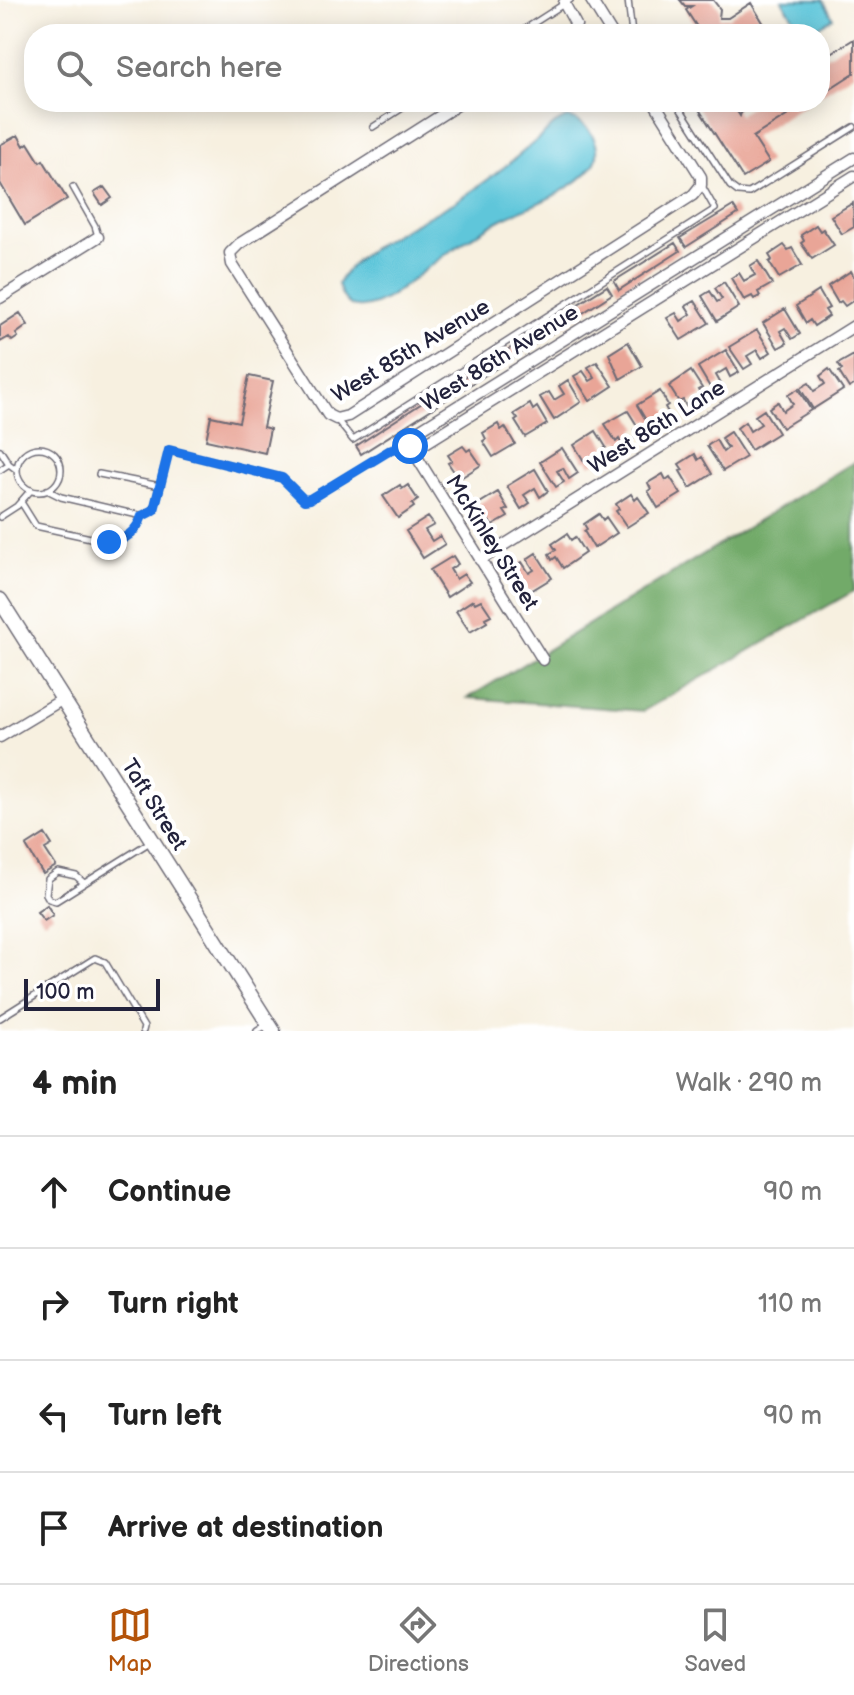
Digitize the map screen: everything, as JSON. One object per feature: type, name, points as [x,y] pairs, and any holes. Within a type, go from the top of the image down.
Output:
[{"type":"main road","name":"Taft Street","points":[[0,600],[152,840],[266,1029]]},
{"type":"street","points":[[591,0],[606,24]]},
{"type":"street","points":[[567,2],[576,24]]},
{"type":"street","name":"West 85th Avenue","points":[[446,112],[239,244],[230,253],[232,264],[328,415],[336,419],[348,416],[693,195],[701,185]]},
{"type":"street","points":[[660,112],[701,177],[701,185]]},
{"type":"street","name":"West 86th Avenue","points":[[410,446],[416,432],[854,159]]},
{"type":"street","name":"West 86th Avenue","points":[[410,446],[424,444],[854,176]]},
{"type":"street","points":[[0,298],[98,237]]},
{"type":"street","name":"West 86th Lane","points":[[480,560],[854,326]]},
{"type":"street","name":"McKinley Street","points":[[410,446],[543,660]]},
{"type":"street","points":[[0,737],[63,699]]},
{"type":"lane","points":[[628,0],[631,24]]},
{"type":"lane","points":[[533,24],[567,2]]},
{"type":"lane","points":[[373,127],[396,112]]},
{"type":"lane","points":[[682,112],[730,186],[738,192],[749,193],[854,127]]},
{"type":"lane","points":[[336,419],[353,440],[715,209],[701,185]]},
{"type":"lane","points":[[73,187],[98,237]]},
{"type":"lane","points":[[47,490],[58,481],[59,460],[41,448],[27,452],[18,463],[17,470],[21,482],[31,490],[47,490],[61,497],[142,516],[154,510],[169,450],[282,478],[304,500],[392,449],[410,446]]},
{"type":"lane","points":[[0,450],[17,470]]},
{"type":"lane","points":[[0,470],[9,464]]},
{"type":"lane","points":[[99,474],[160,486]]},
{"type":"lane","points":[[0,517],[21,502],[31,490]]},
{"type":"lane","points":[[21,502],[36,526],[109,542],[118,542],[138,528],[142,516]]},
{"type":"lane","points":[[84,883],[76,876],[58,872],[48,879],[46,894],[56,901],[152,840]]},
{"type":"lane","points":[[0,1018],[95,958],[105,962],[144,1027],[143,1031]]},
{"type":"green space","points":[[854,462],[854,591],[643,711],[468,698]]},
{"type":"water","points":[[782,0],[823,0],[833,18],[823,24],[797,24]]},
{"type":"water","points":[[566,118],[581,123],[596,144],[596,160],[583,176],[550,198],[483,229],[380,302],[357,307],[346,300],[338,284],[360,258],[375,246],[471,192]]},
{"type":"building","points":[[680,0],[713,0],[720,9],[719,18],[728,18],[751,3],[764,24],[695,24],[686,10],[692,6],[685,6]]},
{"type":"building","points":[[854,39],[854,73],[830,89],[830,54]]},
{"type":"building","points":[[701,112],[737,112],[740,116],[743,112],[793,112],[753,137],[769,162],[743,178]]},
{"type":"building","points":[[18,135],[24,146],[28,143],[40,162],[43,160],[67,199],[25,225],[0,183],[0,145]]},
{"type":"building","points":[[104,187],[112,198],[102,205],[94,193]]},
{"type":"building","points":[[853,203],[854,227],[842,234],[831,216]]},
{"type":"building","points":[[733,206],[738,214],[686,247],[680,238]]},
{"type":"building","points":[[816,225],[820,231],[823,229],[834,245],[812,259],[801,243],[804,241],[801,235]]},
{"type":"building","points":[[675,243],[680,251],[619,290],[614,281]]},
{"type":"building","points":[[784,245],[788,250],[792,248],[802,265],[779,278],[769,262],[772,260],[769,255]]},
{"type":"building","points":[[758,261],[772,284],[758,292],[760,296],[744,300],[731,278],[739,273],[744,281],[755,275],[750,266]]},
{"type":"building","points":[[851,271],[854,300],[845,306],[841,301],[838,303],[828,286]]},
{"type":"building","points":[[724,282],[739,307],[717,321],[702,296],[710,291],[717,302],[722,299],[715,288]]},
{"type":"building","points":[[607,286],[612,294],[535,344],[529,335]]},
{"type":"building","points":[[819,291],[829,308],[825,310],[829,316],[814,326],[810,320],[806,323],[796,306]]},
{"type":"building","points":[[695,301],[709,323],[681,340],[667,318],[676,313],[681,321],[691,314],[686,306]]},
{"type":"building","points":[[785,309],[800,334],[792,339],[785,328],[780,331],[787,343],[778,348],[763,323]]},
{"type":"building","points":[[20,313],[28,325],[12,341],[9,337],[0,342],[0,326]]},
{"type":"building","points":[[757,330],[771,352],[762,358],[757,350],[747,356],[752,364],[744,369],[729,347]]},
{"type":"building","points":[[628,342],[642,366],[620,379],[609,354]]},
{"type":"building","points":[[517,344],[522,352],[444,401],[439,393]]},
{"type":"building","points":[[726,350],[739,372],[730,377],[726,369],[716,375],[721,384],[711,389],[698,367]]},
{"type":"building","points":[[854,355],[854,385],[849,388],[839,372],[842,370],[838,364]]},
{"type":"building","points":[[597,362],[613,386],[590,401],[574,376],[583,371],[590,381],[595,378],[588,367]]},
{"type":"building","points":[[829,369],[843,390],[813,409],[800,388],[809,383],[814,391],[825,384],[820,376]]},
{"type":"building","points":[[691,371],[702,388],[698,390],[702,396],[686,406],[683,400],[679,402],[669,386]]},
{"type":"building","points":[[249,376],[273,381],[263,427],[270,429],[265,453],[206,440],[211,416],[239,422]]},
{"type":"building","points":[[568,380],[581,402],[554,420],[540,397],[549,392],[554,400],[564,394],[559,386]]},
{"type":"building","points":[[798,389],[811,410],[782,428],[769,408],[778,402],[783,411],[793,404],[788,395]]},
{"type":"building","points":[[660,391],[670,416],[654,425],[651,420],[647,422],[637,405]]},
{"type":"building","points":[[433,396],[438,405],[361,454],[356,446]]},
{"type":"building","points":[[530,404],[533,410],[537,407],[547,424],[525,437],[514,414]]},
{"type":"building","points":[[764,410],[778,433],[751,450],[737,428],[745,422],[750,431],[761,424],[755,416]]},
{"type":"building","points":[[628,411],[638,427],[634,430],[638,436],[622,445],[619,439],[616,442],[605,424]]},
{"type":"building","points":[[498,424],[501,430],[505,427],[515,444],[493,457],[483,441],[486,439],[483,433]]},
{"type":"building","points":[[596,431],[606,447],[603,450],[606,455],[591,465],[587,459],[584,461],[574,445]]},
{"type":"building","points":[[730,432],[746,457],[723,471],[707,446],[716,440],[723,452],[728,448],[721,438]]},
{"type":"building","points":[[463,446],[467,451],[470,449],[481,465],[459,479],[448,463],[452,461],[448,455]]},
{"type":"building","points":[[562,448],[578,473],[569,479],[563,468],[557,471],[564,482],[556,487],[540,462]]},
{"type":"building","points":[[695,454],[698,460],[702,457],[712,474],[690,488],[679,464]]},
{"type":"building","points":[[535,469],[548,491],[540,497],[535,488],[524,495],[530,503],[521,509],[507,486]]},
{"type":"building","points":[[663,474],[666,480],[670,477],[681,494],[658,508],[648,491],[651,489],[648,483]]},
{"type":"building","points":[[400,485],[402,489],[408,485],[418,500],[412,504],[414,507],[398,518],[383,496]]},
{"type":"building","points":[[498,492],[508,509],[504,511],[508,517],[492,526],[489,521],[486,523],[475,506]]},
{"type":"building","points":[[631,494],[635,500],[638,497],[649,513],[627,527],[616,511],[619,509],[616,504]]},
{"type":"building","points":[[599,514],[603,520],[606,517],[617,533],[594,548],[584,531],[587,529],[584,524]]},
{"type":"building","points":[[428,517],[434,525],[425,530],[432,541],[440,536],[445,544],[423,558],[406,531]]},
{"type":"building","points":[[567,534],[571,540],[575,537],[585,553],[563,568],[556,557],[552,560],[549,554],[556,550],[552,544]]},
{"type":"building","points":[[536,553],[552,578],[529,592],[514,567],[522,562],[529,573],[534,570],[527,559]]},
{"type":"building","points":[[453,556],[458,564],[450,569],[456,579],[464,574],[470,582],[447,597],[430,570]]},
{"type":"building","points":[[473,600],[475,603],[481,600],[491,615],[485,618],[487,622],[470,632],[456,611]]},
{"type":"building","points":[[45,834],[52,845],[45,849],[56,866],[43,874],[26,846]]},
{"type":"building","points":[[47,905],[53,915],[44,921],[37,912]]},
{"type":"route","points":[[109,542],[118,542],[138,528],[142,516],[154,510],[169,450],[282,478],[304,500],[392,449],[410,446]]}]
